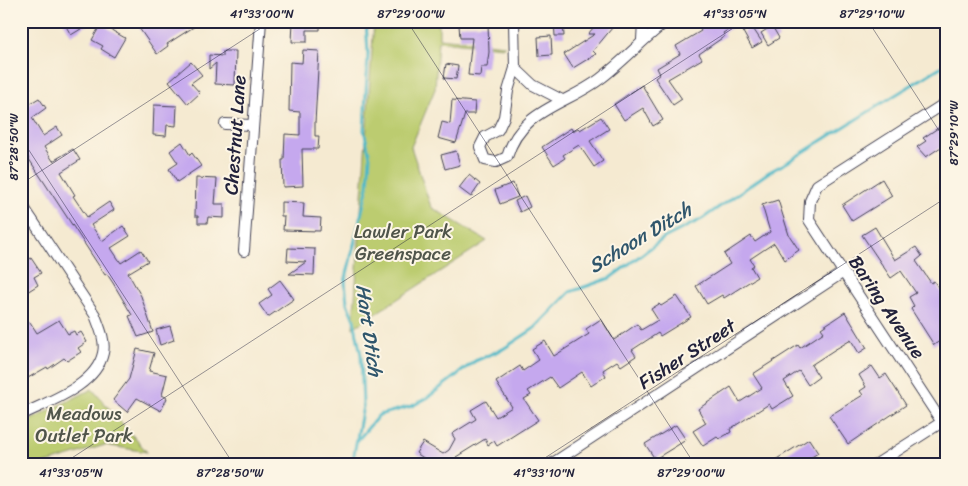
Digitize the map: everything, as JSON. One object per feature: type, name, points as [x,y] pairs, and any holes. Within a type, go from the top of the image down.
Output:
[{"type":"street","name":"Chestnut Lane","points":[[244,251],[261,21]]},
{"type":"street","points":[[514,21],[515,68],[508,91],[504,117],[498,130],[485,136],[480,147],[485,160],[496,162],[507,157],[511,143],[527,123],[562,100],[587,89],[614,68],[642,40],[667,21]]},
{"type":"street","points":[[642,40],[643,21]]},
{"type":"street","points":[[515,68],[533,85],[562,100]]},
{"type":"street","name":"Baring Avenue","points":[[944,426],[809,220],[810,201],[817,185],[947,102]]},
{"type":"street","points":[[225,124],[253,125]]},
{"type":"street","points":[[21,203],[95,315],[102,333],[104,352],[96,371],[77,387],[21,415]]},
{"type":"street","points":[[21,228],[32,220]]},
{"type":"street","name":"Fisher Street","points":[[550,465],[842,273]]},
{"type":"street","points":[[875,465],[944,426]]},
{"type":"green space","name":"Lawler Park Greenspace","points":[[374,21],[439,21],[439,38],[504,45],[504,47],[438,41],[435,89],[411,147],[431,207],[487,241],[353,328]]},
{"type":"green space","name":"Meadows Outlet Park","points":[[92,389],[147,452],[105,445],[40,465],[21,465],[21,425]]},
{"type":"building","points":[[63,21],[94,21],[71,35]]},
{"type":"building","points":[[149,21],[203,21],[167,44],[168,46],[157,54],[139,28]]},
{"type":"building","points":[[293,21],[320,21],[320,30],[307,30],[307,42],[292,42]]},
{"type":"building","points":[[554,21],[563,21],[564,36],[555,36]]},
{"type":"building","points":[[599,21],[607,21],[610,24],[615,21],[617,22],[593,51],[596,54],[573,68],[564,54],[595,34],[588,34]]},
{"type":"building","points":[[711,21],[743,21],[723,33],[725,36],[699,54],[702,59],[668,79],[682,99],[673,105],[655,78],[660,74],[657,68],[680,54],[676,46],[701,31],[700,29]]},
{"type":"building","points":[[101,24],[125,38],[114,57],[101,49],[103,46],[92,40]]},
{"type":"building","points":[[488,24],[489,52],[487,67],[481,67],[480,76],[468,75],[472,38],[460,38],[459,25]]},
{"type":"building","points":[[772,26],[779,38],[768,45],[761,33]]},
{"type":"building","points":[[752,27],[762,42],[752,48],[743,32]]},
{"type":"building","points":[[551,36],[552,55],[539,56],[538,37]]},
{"type":"building","points":[[303,50],[319,51],[315,123],[315,136],[319,136],[318,149],[302,149],[303,186],[283,187],[282,160],[284,160],[285,134],[300,135],[300,112],[289,111],[290,62],[302,63]]},
{"type":"building","points":[[223,51],[236,51],[235,85],[215,84],[216,63],[209,69],[209,55],[223,56]]},
{"type":"building","points":[[191,62],[202,75],[191,83],[200,93],[188,104],[169,81]]},
{"type":"building","points":[[446,64],[458,66],[456,79],[444,78]]},
{"type":"building","points":[[642,85],[663,120],[653,126],[643,108],[624,120],[614,104]]},
{"type":"building","points":[[39,98],[46,108],[32,118],[43,136],[57,127],[62,135],[44,147],[53,161],[73,149],[80,160],[61,172],[75,195],[73,196],[87,217],[109,202],[114,210],[91,225],[102,241],[123,226],[130,236],[111,248],[121,263],[141,250],[148,261],[128,273],[141,296],[153,332],[138,337],[129,316],[132,315],[113,283],[107,274],[105,275],[21,147],[21,109]]},
{"type":"building","points":[[452,100],[475,102],[474,114],[465,114],[456,143],[438,138],[442,122],[450,124]]},
{"type":"building","points":[[154,105],[177,106],[176,126],[167,125],[166,136],[153,135]]},
{"type":"building","points":[[601,117],[609,129],[590,141],[603,161],[594,167],[579,145],[563,155],[565,158],[554,165],[542,147],[571,128],[573,131],[578,128],[580,130]]},
{"type":"building","points":[[947,122],[947,143],[926,157],[917,147],[926,141],[923,138]]},
{"type":"building","points":[[182,142],[190,155],[192,153],[201,166],[177,182],[169,169],[178,163],[170,151]]},
{"type":"building","points":[[456,151],[460,165],[445,169],[441,155]]},
{"type":"building","points":[[469,175],[480,184],[471,197],[459,188]]},
{"type":"building","points":[[196,178],[217,179],[215,204],[224,204],[224,218],[208,217],[207,223],[198,223],[198,216],[195,216]]},
{"type":"building","points":[[882,179],[892,196],[852,221],[842,205]]},
{"type":"building","points":[[513,183],[518,197],[500,204],[495,190]]},
{"type":"building","points":[[525,196],[530,207],[520,212],[515,201]]},
{"type":"building","points":[[778,200],[789,235],[799,250],[785,260],[774,243],[750,259],[754,265],[751,267],[757,277],[724,298],[722,295],[707,304],[696,286],[730,264],[724,254],[751,236],[755,242],[770,232],[762,205]]},
{"type":"building","points":[[281,202],[304,203],[303,217],[321,218],[320,231],[283,230],[284,216],[281,216]]},
{"type":"building","points":[[875,227],[895,260],[916,247],[922,256],[916,261],[931,283],[934,281],[947,301],[947,336],[934,345],[911,309],[914,306],[909,297],[916,293],[901,271],[891,278],[862,235]]},
{"type":"building","points":[[288,248],[315,249],[314,275],[289,274],[306,262],[287,261]]},
{"type":"building","points":[[31,258],[41,273],[34,277],[38,285],[27,292],[21,282],[21,264]]},
{"type":"building","points":[[280,280],[294,299],[268,317],[259,304],[272,295],[268,289]]},
{"type":"building","points":[[677,296],[691,317],[660,336],[658,333],[632,350],[636,356],[621,366],[617,361],[603,370],[606,376],[591,386],[582,372],[558,388],[550,377],[528,391],[531,395],[524,399],[538,420],[497,446],[494,441],[488,445],[485,439],[456,457],[459,462],[454,465],[434,465],[416,453],[423,442],[443,454],[449,450],[455,439],[452,434],[476,419],[471,410],[486,401],[496,417],[512,407],[496,382],[520,366],[523,371],[539,360],[532,349],[545,341],[554,356],[589,334],[586,329],[601,319],[614,340],[637,324],[641,330],[658,320],[651,309],[659,304],[661,306]]},
{"type":"building","points":[[845,312],[867,348],[859,353],[851,340],[834,350],[811,365],[819,377],[808,385],[799,371],[784,381],[793,396],[772,409],[769,404],[730,429],[731,432],[719,439],[717,437],[703,446],[693,431],[706,423],[698,409],[731,387],[740,402],[762,388],[753,374],[798,345],[800,348],[824,332],[821,328]]},
{"type":"building","points":[[59,320],[68,334],[74,331],[76,335],[81,332],[87,342],[78,348],[81,352],[67,361],[64,358],[48,369],[47,367],[21,382],[21,328],[30,322],[37,333]]},
{"type":"building","points":[[170,326],[174,340],[160,345],[156,330]]},
{"type":"building","points":[[137,349],[154,353],[149,371],[167,375],[162,395],[167,398],[161,411],[137,398],[127,412],[113,400],[129,379]]},
{"type":"building","points":[[872,366],[880,378],[886,374],[906,405],[848,444],[829,416],[863,395],[860,391],[866,387],[859,375]]},
{"type":"building","points":[[676,425],[686,440],[655,459],[645,444]]},
{"type":"building","points":[[809,439],[818,453],[799,465],[767,465]]},
{"type":"waterway","name":"Hart Dtich","points":[[352,465],[363,406],[361,355],[354,320],[347,303],[345,282],[368,186],[370,157],[364,130],[368,54],[366,21]]},
{"type":"waterway","name":"Schoon Ditch","points":[[357,441],[379,415],[412,406],[427,398],[475,361],[503,349],[535,328],[570,292],[610,278],[664,238],[702,219],[769,172],[947,63]]},
{"type":"waterway","points":[[192,465],[215,461],[237,465]]},
{"type":"waterway","points":[[126,465],[145,462],[169,465]]}]
